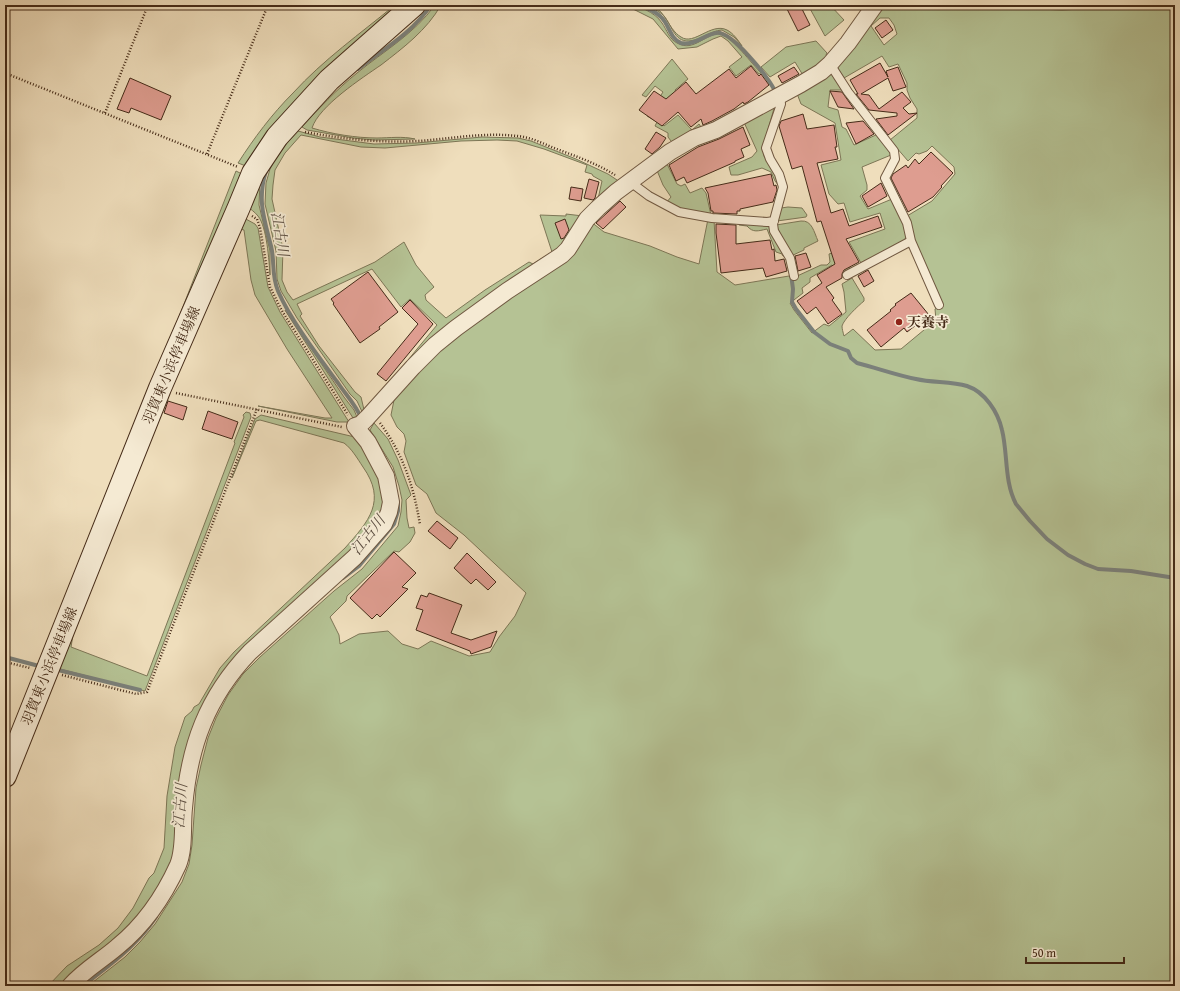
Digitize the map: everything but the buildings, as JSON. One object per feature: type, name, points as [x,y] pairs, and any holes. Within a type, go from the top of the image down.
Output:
[{"type":"main road","name":"羽賀東小浜停車場線","points":[[5,776],[160,388],[240,207],[253,173],[277,137],[329,80],[414,5]]},
{"type":"street","points":[[70,986],[84,973],[118,947],[138,927],[171,879],[179,863],[182,844],[186,785],[194,750],[205,717],[218,693],[235,669],[250,652],[355,557],[384,524],[391,502],[386,476],[368,442],[364,420],[419,362],[456,328],[507,291],[562,255],[568,249],[587,219],[629,181],[683,144],[716,130],[821,72],[848,43],[875,5]]},
{"type":"lane","points":[[830,64],[848,92],[894,151],[895,159],[885,178],[907,223],[911,241],[939,305]]},
{"type":"lane","points":[[780,95],[780,104],[766,148],[770,159],[779,174],[783,187],[774,221],[774,231],[790,258],[794,276]]},
{"type":"lane","points":[[629,181],[649,196],[679,212],[712,218],[767,222],[774,221]]},
{"type":"lane","points":[[847,275],[911,241]]},
{"type":"path","points":[[105,112],[148,5]]},
{"type":"path","points":[[207,154],[268,5]]},
{"type":"path","points":[[1034,5],[1062,7],[1090,5]]},
{"type":"path","points":[[5,73],[105,112],[253,173]]},
{"type":"path","points":[[300,129],[305,132],[320,135],[374,142],[416,141],[482,136],[518,136],[532,139],[577,156],[623,180],[629,181]]},
{"type":"path","points":[[240,207],[257,220],[260,228],[270,287],[282,311],[364,420],[391,437],[406,471],[415,497],[420,524]]},
{"type":"path","points":[[160,388],[170,392],[338,427],[364,420]]},
{"type":"path","points":[[5,662],[136,694],[147,692],[257,409]]},
{"type":"green space","points":[[395,5],[410,5],[246,166],[238,163],[257,135],[285,101],[329,58]]},
{"type":"green space","points":[[435,5],[441,5],[429,23],[414,38],[381,65],[342,93],[323,111],[312,128],[336,134],[369,138],[401,137],[415,139],[374,140],[353,138],[307,130],[302,127],[342,86],[418,25]]},
{"type":"green space","points":[[625,5],[630,5],[651,12],[659,19],[672,39],[683,45],[689,46],[716,34],[725,36],[736,45],[761,73],[759,74],[751,65],[736,76],[729,67],[742,57],[728,41],[721,36],[697,47],[678,49],[653,19]]},
{"type":"green space","points":[[646,5],[658,9],[665,17],[662,14]]},
{"type":"green space","points":[[808,5],[830,5],[844,20],[825,36]]},
{"type":"green space","points":[[881,5],[1016,5],[1039,9],[1062,10],[1082,9],[1103,5],[1175,5],[1175,986],[88,986],[125,957],[140,942],[155,924],[182,882],[189,864],[192,845],[196,788],[201,765],[208,738],[228,695],[243,674],[260,657],[334,591],[362,569],[398,526],[402,500],[399,486],[393,467],[370,430],[374,423],[388,439],[398,460],[411,495],[406,500],[407,518],[409,528],[414,527],[415,533],[410,542],[399,552],[394,551],[347,596],[346,601],[330,617],[339,635],[340,644],[359,634],[388,631],[402,644],[418,649],[431,641],[469,656],[490,652],[515,616],[526,593],[464,535],[436,513],[427,494],[416,485],[404,452],[406,441],[404,434],[397,427],[391,415],[394,400],[439,350],[509,294],[590,221],[604,232],[650,246],[699,264],[708,219],[714,220],[717,272],[735,285],[789,276],[795,277],[821,265],[827,265],[830,262],[829,254],[841,250],[850,268],[840,277],[832,265],[810,278],[810,282],[802,288],[803,293],[790,303],[812,333],[824,324],[829,326],[846,312],[842,284],[852,278],[864,298],[864,301],[843,323],[842,327],[844,336],[853,329],[875,350],[901,349],[936,320],[935,309],[943,305],[914,242],[907,216],[932,201],[955,174],[954,167],[932,146],[927,151],[919,154],[916,153],[908,161],[890,140],[917,118],[917,109],[910,98],[907,90],[907,83],[898,64],[889,67],[882,56],[844,78],[835,64]],"holes":[[[880,18],[889,18],[894,25],[897,34],[884,45],[871,26]]]},
{"type":"green space","points":[[669,24],[676,33],[686,39],[691,39],[709,31],[721,28],[727,30],[733,35],[742,46],[734,37],[722,30],[697,39],[689,41],[684,40],[676,35],[673,31]]},
{"type":"green space","points":[[816,41],[827,53],[826,55],[829,59],[804,77],[795,62],[770,77],[761,67],[786,47]]},
{"type":"green space","points":[[672,59],[688,79],[675,90],[678,95],[656,115],[664,126],[678,115],[692,130],[699,124],[703,130],[674,145],[668,137],[668,133],[655,126],[657,122],[647,116],[663,92],[655,86],[646,97],[642,95]]},
{"type":"green space","points":[[830,73],[834,76],[843,90],[830,90],[828,107],[838,110],[842,127],[846,129],[854,145],[878,134],[891,150],[891,155],[862,167],[867,190],[860,196],[868,209],[892,199],[904,224],[907,236],[903,242],[861,263],[849,242],[885,229],[880,213],[850,222],[844,203],[838,204],[829,194],[821,165],[841,160],[835,123],[801,104],[796,91]]},
{"type":"green space","points":[[775,105],[763,147],[764,156],[775,173],[779,186],[771,172],[762,168],[738,175],[731,175],[729,167],[752,157],[757,151],[743,120]]},
{"type":"green space","points":[[298,131],[320,137],[374,144],[416,143],[482,137],[518,138],[531,141],[576,159],[608,174],[620,182],[598,199],[602,181],[592,174],[585,172],[587,165],[517,141],[461,141],[385,148],[361,147],[301,135],[285,153],[275,170],[272,199],[283,249],[282,280],[287,292],[293,300],[375,262],[404,242],[416,265],[434,287],[425,295],[426,300],[446,318],[485,290],[529,262],[533,264],[552,252],[540,215],[566,216],[566,214],[583,216],[565,247],[391,381],[437,325],[410,299],[401,307],[372,269],[297,304],[302,314],[300,316],[319,346],[355,392],[361,397],[365,414],[364,416],[357,401],[350,394],[297,318],[281,291],[277,279],[276,251],[265,204],[266,183],[270,169],[278,153]]},
{"type":"green space","points":[[665,160],[677,184],[681,186],[685,184],[690,193],[702,188],[706,193],[711,215],[689,212],[666,203],[671,197],[663,185],[656,168]]},
{"type":"green space","points":[[236,171],[242,174],[150,391]]},
{"type":"green space","points":[[260,182],[259,205],[270,251],[270,275],[264,228],[258,216],[246,205]]},
{"type":"green space","points":[[781,208],[802,208],[807,215],[806,217],[777,221]]},
{"type":"green space","points":[[244,218],[255,224],[258,228],[268,287],[280,312],[349,422],[337,422],[258,406],[332,418],[287,349],[255,295],[251,280],[244,230],[240,229],[236,232],[172,388],[168,385],[168,380],[234,229],[239,220]]},
{"type":"green space","points":[[801,221],[808,222],[814,230],[818,241],[791,256],[776,225]]},
{"type":"green space","points":[[739,222],[770,224],[785,256],[776,252],[767,229],[754,231],[747,226],[739,225]]},
{"type":"green space","points":[[285,310],[354,410],[357,417],[353,418]]},
{"type":"green space","points":[[246,412],[250,413],[251,417],[145,691],[56,668],[73,635],[71,647],[147,676],[235,443],[234,442],[244,417],[243,415]]},
{"type":"green space","points":[[261,415],[359,438],[378,466],[387,512],[215,692],[180,844],[147,912],[66,986],[48,986],[67,966],[99,945],[118,928],[133,908],[149,878],[154,873],[164,848],[167,796],[175,747],[185,717],[194,707],[199,704],[220,668],[234,652],[345,548],[361,529],[372,510],[374,490],[370,479],[350,448],[344,443],[260,420],[256,421],[232,478],[255,419]]},
{"type":"waterway","name":"江古川","points":[[358,69],[407,32],[416,24],[431,5]]},
{"type":"waterway","points":[[640,5],[653,11],[661,17],[674,38],[681,43],[686,44],[695,42],[716,33],[723,34],[731,39],[757,66],[775,91]]},
{"type":"waterway","name":"江古川","points":[[266,171],[263,181],[262,209],[272,252],[278,291],[297,326],[354,404],[361,418]]},
{"type":"waterway","points":[[791,274],[793,289],[792,302],[796,309],[814,332],[830,344],[848,351],[851,358],[857,363],[901,376],[967,386],[974,389],[985,398],[994,410],[1002,430],[1008,477],[1012,495],[1016,504],[1047,539],[1068,555],[1098,569],[1131,571],[1175,578]]},
{"type":"waterway","name":"江古川","points":[[343,578],[359,566],[394,524],[398,511],[398,502]]},
{"type":"waterway","points":[[5,657],[39,666]]},
{"type":"waterway","points":[[58,670],[140,690]]},
{"type":"waterway","name":"江古川","points":[[83,986],[113,963],[131,946],[156,917]]},
{"type":"place","name":"天養寺","points":[[899,322]]}]
